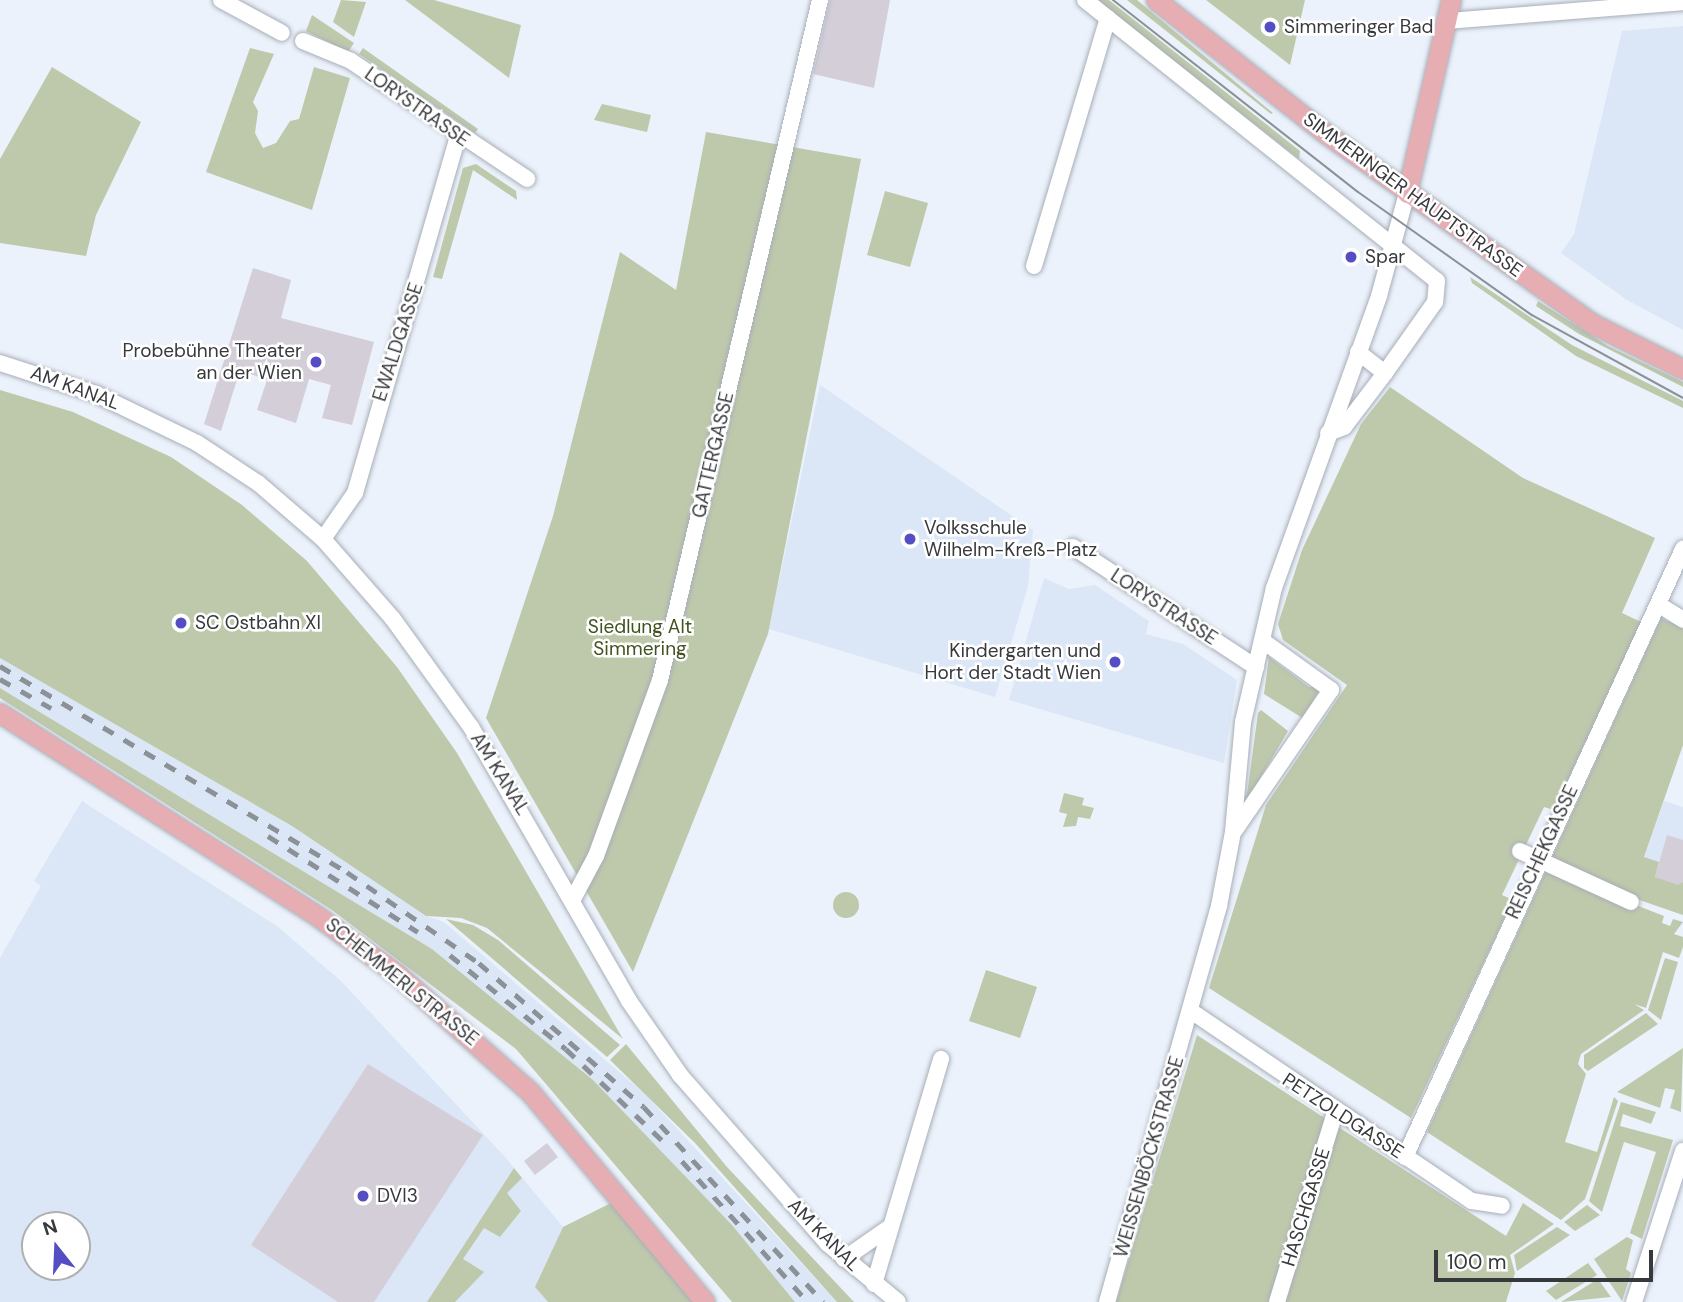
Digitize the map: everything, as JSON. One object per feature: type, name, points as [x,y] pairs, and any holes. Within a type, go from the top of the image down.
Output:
[{"type":"main road","name":"SIMMERINGER HAUPTSTRASSE","points":[[1156,0],[1407,193],[1593,324],[1683,369]]},
{"type":"main road","points":[[1407,193],[1451,0]]},
{"type":"main road","name":"SCHEMMERLSTRASSE","points":[[0,713],[320,918],[396,973],[530,1092],[705,1302]]},
{"type":"street","points":[[221,0],[282,33]]},
{"type":"street","name":"GATTERGASSE","points":[[573,899],[596,856],[660,680],[820,0]]},
{"type":"street","points":[[1085,0],[1437,281],[1440,290],[1385,373],[1344,427],[1328,433]]},
{"type":"street","points":[[1448,21],[1683,2]]},
{"type":"street","points":[[1034,266],[1108,18]]},
{"type":"street","name":"LORYSTRASSE","points":[[303,41],[351,61],[458,136],[527,179]]},
{"type":"street","name":"EWALDGASSE","points":[[323,539],[355,493],[458,136]]},
{"type":"street","points":[[1233,832],[1243,722],[1274,588],[1395,249],[1407,193]]},
{"type":"street","points":[[1358,352],[1385,373]]},
{"type":"street","name":"AM KANAL","points":[[0,363],[96,394],[177,432],[258,483],[323,539],[393,620],[471,727],[573,899],[629,1001],[680,1075],[844,1259],[898,1302]]},
{"type":"street","name":"LORYSTRASSE","points":[[1073,547],[1256,667]]},
{"type":"street","name":"REISCHEKGASSE","points":[[1405,1157],[1537,857],[1661,606],[1683,550]]},
{"type":"street","points":[[1661,606],[1683,620]]},
{"type":"street","points":[[1233,832],[1331,690],[1263,641]]},
{"type":"street","name":"WEISSENBÖCKSTRASSE","points":[[1107,1302],[1191,1012],[1233,832]]},
{"type":"street","points":[[1520,850],[1631,902]]},
{"type":"street","name":"PETZOLDGASSE","points":[[1191,1012],[1335,1112],[1472,1202],[1502,1206]]},
{"type":"street","points":[[874,1284],[887,1229],[942,1059]]},
{"type":"street","name":"HASCHGASSE","points":[[1277,1302],[1335,1112]]},
{"type":"street","points":[[1634,1302],[1683,1151]]},
{"type":"street","points":[[844,1259],[887,1229]]},
{"type":"shaded area","points":[[1683,26],[1683,330],[1627,300],[1561,253],[1574,234],[1622,31]]},
{"type":"shaded area","name":"Volksschule Wilhelm-Kreß-Platz","points":[[820,385],[1033,530],[1028,586],[995,697],[769,629]]},
{"type":"shaded area","name":"Kindergarten und Hort der Stadt Wien","points":[[1044,578],[1069,589],[1095,585],[1149,621],[1146,634],[1183,644],[1237,680],[1224,763],[1009,700]]},
{"type":"shaded area","points":[[0,658],[292,826],[426,916],[444,922],[645,1094],[837,1302],[795,1302],[732,1225],[593,1080],[432,949],[0,688]]},
{"type":"shaded area","points":[[82,801],[278,927],[341,981],[506,1158],[563,1227],[535,1287],[548,1302],[0,1302],[0,958],[41,886],[34,881]]},
{"type":"shaded area","points":[[1664,801],[1683,807],[1683,915],[1630,897]]},
{"type":"green space","points":[[341,0],[366,2],[354,37],[333,22]]},
{"type":"green space","points":[[405,0],[434,0],[521,25],[509,78]]},
{"type":"green space","points":[[1096,0],[1109,0],[1300,151],[1299,159]]},
{"type":"green space","points":[[1127,0],[1137,0],[1273,113],[1271,114]]},
{"type":"green space","name":"Simmeringer Bad","points":[[1206,0],[1305,0],[1290,65]]},
{"type":"green space","points":[[312,15],[354,43],[348,52],[306,31]]},
{"type":"green space","points":[[250,48],[274,54],[253,102],[258,111],[255,133],[263,148],[276,143],[290,121],[299,119],[314,67],[350,78],[312,210],[206,172]]},
{"type":"green space","points":[[363,48],[478,129],[475,133],[359,54]]},
{"type":"green space","points":[[52,67],[141,122],[96,215],[86,256],[0,243],[0,159]]},
{"type":"green space","points":[[602,104],[651,115],[647,132],[594,120]]},
{"type":"green space","name":"Siedlung Alt Simmering","points":[[706,132],[861,159],[768,634],[633,972],[486,718],[553,516],[620,252],[676,290]]},
{"type":"green space","points":[[476,164],[516,191],[517,200],[473,170],[442,279],[433,277],[463,168]]},
{"type":"green space","points":[[885,191],[928,203],[910,267],[867,255]]},
{"type":"green space","points":[[1470,277],[1572,345],[1683,401],[1683,408],[1576,356],[1472,283]]},
{"type":"green space","points":[[1538,301],[1608,346],[1683,382],[1683,387],[1579,334],[1536,306]]},
{"type":"green space","points":[[1390,387],[1523,478],[1655,538],[1622,613],[1641,622],[1554,810],[1544,807],[1502,895],[1513,900],[1411,1118],[1209,988],[1266,805],[1347,685],[1283,640],[1278,624],[1302,550],[1361,424]]},
{"type":"green space","name":"SC Ostbahn XI","points":[[0,390],[73,412],[171,457],[242,505],[307,561],[397,667],[457,753],[623,1039],[487,928],[461,918],[426,916],[292,826],[0,658]]},
{"type":"green space","points":[[1661,618],[1683,628],[1683,745],[1644,857],[1659,862],[1655,877],[1683,882],[1683,915],[1631,897],[1628,902],[1664,916],[1662,923],[1670,926],[1673,919],[1683,922],[1674,934],[1683,937],[1683,947],[1679,958],[1663,952],[1646,1008],[1634,1004],[1644,1010],[1581,1054],[1578,1064],[1586,1074],[1565,1142],[1597,1152],[1614,1097],[1618,1101],[1585,1199],[1561,1220],[1427,1132]]},
{"type":"green space","points":[[1269,657],[1309,687],[1320,688],[1304,719],[1264,694]]},
{"type":"green space","points":[[0,688],[432,949],[593,1080],[732,1225],[795,1302],[732,1302],[516,1049],[332,910],[0,698]]},
{"type":"green space","points":[[1261,710],[1288,731],[1246,802],[1258,713]]},
{"type":"green space","points":[[1064,793],[1084,798],[1082,805],[1094,808],[1090,819],[1078,817],[1076,826],[1063,827],[1067,814],[1059,812]]},
{"type":"green space","points":[[846,892],[855,896],[859,905],[855,914],[846,918],[837,914],[833,905],[837,896]]},
{"type":"green space","points":[[446,919],[473,925],[498,940],[620,1045],[607,1057]]},
{"type":"green space","points":[[1665,958],[1678,962],[1661,1020],[1648,1010]]},
{"type":"green space","points":[[986,970],[1037,987],[1020,1038],[969,1021]]},
{"type":"green space","points":[[1646,1013],[1658,1024],[1588,1071],[1584,1068],[1584,1055]]},
{"type":"green space","points":[[1197,1035],[1506,1236],[1523,1203],[1554,1224],[1510,1255],[1515,1273],[1506,1302],[1116,1302]]},
{"type":"green space","points":[[626,1044],[727,1167],[854,1302],[837,1302],[695,1143],[610,1060]]},
{"type":"green space","points":[[1683,1048],[1681,1112],[1670,1108],[1675,1090],[1665,1088],[1660,1108],[1617,1092]]},
{"type":"green space","points":[[1621,1102],[1656,1112],[1651,1124],[1623,1114],[1620,1126],[1673,1140],[1642,1239],[1630,1233],[1656,1152],[1624,1142],[1602,1212],[1589,1201]]},
{"type":"green space","points":[[514,1168],[522,1178],[507,1193],[521,1211],[500,1237],[484,1228],[463,1259],[484,1272],[455,1302],[427,1302]]},
{"type":"green space","points":[[611,1203],[695,1302],[548,1302],[535,1287],[563,1227]]},
{"type":"green space","points":[[1587,1205],[1600,1215],[1575,1231],[1564,1222]]},
{"type":"green space","points":[[1557,1227],[1570,1235],[1517,1271],[1514,1255]]},
{"type":"green space","points":[[1627,1237],[1633,1240],[1626,1269],[1631,1273],[1622,1301],[1594,1259]]},
{"type":"green space","points":[[1588,1263],[1597,1275],[1556,1300],[1546,1291]]},
{"type":"green space","points":[[1598,1279],[1611,1297],[1561,1302]]},
{"type":"building","points":[[830,0],[890,0],[874,88],[813,74]]},
{"type":"building","name":"Probebühne Theater an der Wien","points":[[253,268],[291,280],[281,318],[374,342],[352,425],[322,418],[331,385],[309,379],[296,423],[257,410],[267,380],[240,370],[221,431],[204,424]]},
{"type":"building","points":[[1667,835],[1683,840],[1683,882],[1678,885],[1655,877]]},
{"type":"building","name":"DVI3","points":[[368,1064],[483,1135],[374,1302],[338,1302],[251,1245]]},
{"type":"building","points":[[547,1143],[558,1157],[535,1175],[524,1161]]},
{"type":"tram line","points":[[1113,0],[1358,192],[1532,315],[1683,398]]},
{"type":"railway","points":[[0,666],[347,872],[479,963],[644,1107],[823,1302]]},
{"type":"railway","points":[[0,679],[51,708]]},
{"type":"railway","points":[[268,836],[418,932]]},
{"type":"railway","points":[[450,955],[566,1049],[663,1141]]},
{"type":"railway","points":[[682,1161],[808,1302]]},
{"type":"place","name":"Simmeringer Bad","points":[[1270,27]]},
{"type":"place","name":"Spar","points":[[1351,257]]},
{"type":"place","name":"Probebühne Theater an der Wien","points":[[316,362]]},
{"type":"place","name":"Volksschule Wilhelm-Kreß-Platz","points":[[910,539]]},
{"type":"place","name":"SC Ostbahn XI","points":[[181,623]]},
{"type":"place","name":"Kindergarten und Hort der Stadt Wien","points":[[1115,662]]},
{"type":"place","name":"DVI3","points":[[363,1196]]}]
